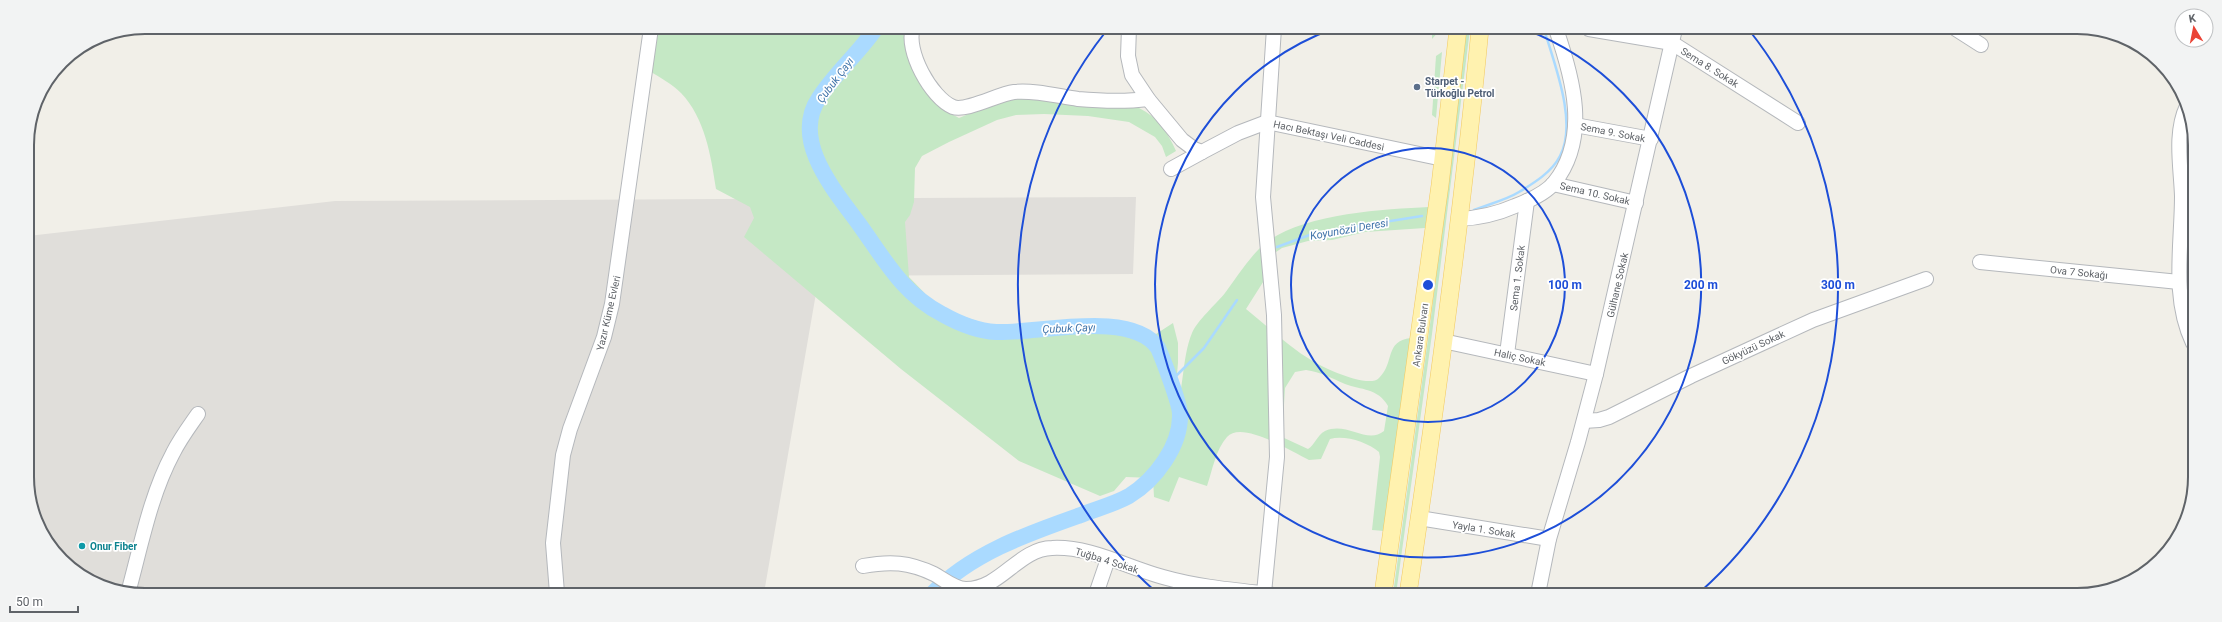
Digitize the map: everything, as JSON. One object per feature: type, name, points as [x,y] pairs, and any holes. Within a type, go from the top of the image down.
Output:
[{"type":"main road","name":"Ankara Bulvarı","points":[[1384,588],[1443,159],[1457,34]]},
{"type":"main road","points":[[1409,588],[1470,133],[1480,34]]},
{"type":"street","name":"Yazır Küme Evleri","points":[[557,588],[553,543],[563,455],[570,429],[604,337],[612,304],[650,34]]},
{"type":"street","points":[[912,34],[910,40],[925,77],[938,96],[953,107],[959,109],[969,107],[995,96],[1015,92],[1125,102],[1148,99]]},
{"type":"street","points":[[1129,34],[1128,56],[1132,75],[1148,99],[1182,140],[1194,149],[1202,152]]},
{"type":"street","points":[[1267,588],[1277,457],[1274,314],[1263,197],[1274,34]]},
{"type":"street","points":[[1459,219],[1495,214],[1527,202],[1553,184],[1570,153],[1575,125],[1573,84],[1558,34]]},
{"type":"street","name":"Sema 8. Sokak","points":[[1619,34],[1672,43],[1798,123]]},
{"type":"street","name":"Gülhane Sokak","points":[[1539,588],[1549,539],[1584,421],[1596,374],[1674,34]]},
{"type":"street","points":[[1964,34],[1981,45]]},
{"type":"street","points":[[2184,117],[2180,132],[2182,196],[2179,282],[2184,320],[2188,330]]},
{"type":"street","name":"Hacı Bektaşı Veli Caddesi","points":[[1170,169],[1238,133],[1267,122],[1443,159]]},
{"type":"street","name":"Sema 9. Sokak","points":[[1575,125],[1651,139]]},
{"type":"street","name":"Sema 10. Sokak","points":[[1553,184],[1636,203]]},
{"type":"street","name":"Sema 1. Sokak","points":[[1507,354],[1527,202]]},
{"type":"street","name":"Ova 7 Sokağı","points":[[1980,262],[2179,282]]},
{"type":"street","name":"Gökyüzü Sokak","points":[[1584,421],[1599,420],[1609,417],[1691,376],[1813,320],[1926,279]]},
{"type":"street","name":"Haliç Sokak","points":[[1443,341],[1596,374]]},
{"type":"street","points":[[130,587],[148,517],[160,480],[173,452],[198,414]]},
{"type":"street","name":"Yayla 1. Sokak","points":[[1419,518],[1549,539]]},
{"type":"street","name":"Tuğba 4 Sokak","points":[[969,588],[984,585],[1028,554],[1042,549],[1067,548],[1108,559],[1164,577],[1223,588]]},
{"type":"street","points":[[1098,588],[1108,559]]},
{"type":"street","name":"Tuğba 4 Sokak","points":[[863,566],[894,562],[932,573],[950,584],[961,588]]},
{"type":"shaded area","points":[[1136,197],[1133,274],[819,276],[765,588],[145,588],[123,586],[109,582],[96,577],[77,565],[66,556],[57,545],[42,520],[36,499],[34,484],[34,235],[335,201]]},
{"type":"green space","points":[[654,34],[904,34],[909,59],[918,80],[938,105],[945,111],[959,118],[997,101],[1012,98],[1095,102],[1131,106],[1139,108],[1152,116],[1162,126],[1176,151],[1166,157],[1162,146],[1155,137],[1129,122],[1088,116],[1044,114],[1016,115],[997,120],[922,156],[915,168],[914,202],[910,215],[905,222],[909,277],[939,308],[994,327],[1110,322],[1132,326],[1156,334],[1173,323],[1178,343],[1178,363],[1173,419],[1179,398],[1186,354],[1194,328],[1225,293],[1250,259],[1267,242],[1282,233],[1301,225],[1322,219],[1390,209],[1429,207],[1425,228],[1365,232],[1332,240],[1308,241],[1282,248],[1273,254],[1265,279],[1246,309],[1286,342],[1311,360],[1335,372],[1366,381],[1374,381],[1379,378],[1384,372],[1393,348],[1397,343],[1411,338],[1384,531],[1372,530],[1380,457],[1379,452],[1374,448],[1356,440],[1342,438],[1330,439],[1321,459],[1309,460],[1267,439],[1244,432],[1234,433],[1227,437],[1223,442],[1215,460],[1207,486],[1179,477],[1169,502],[1154,497],[1153,478],[1126,477],[1114,491],[1100,496],[1019,461],[901,369],[744,237],[754,218],[750,207],[716,189],[706,138],[696,114],[681,93],[666,81],[651,72]],"holes":[[[1306,370],[1316,372],[1345,384],[1369,390],[1384,400],[1388,406],[1384,431],[1377,435],[1371,436],[1349,430],[1333,429],[1322,433],[1308,449],[1282,437],[1285,388],[1295,372]]]},
{"type":"green space","points":[[1432,34],[1436,34],[1432,39]]},
{"type":"green space","points":[[1465,34],[1469,34],[1432,334],[1397,588],[1394,588],[1431,317]]},
{"type":"green space","points":[[1442,52],[1436,118],[1432,115],[1436,56]]},
{"type":"waterway","name":"Çubuk Çayı","points":[[871,34],[832,80],[819,98],[811,114],[810,131],[813,148],[829,181],[895,275],[928,306],[968,326],[982,330],[1013,332],[1082,326],[1106,326],[1127,329],[1145,336],[1158,348],[1167,371],[1180,414],[1176,438],[1165,461],[1139,489],[1117,502],[1039,530],[981,556],[964,567],[938,588]]},
{"type":"waterway","name":"Koyunözü Deresi","points":[[1474,210],[1514,195],[1525,189],[1547,172],[1557,162],[1560,156],[1565,142],[1565,110],[1558,75],[1546,34]]},
{"type":"waterway","name":"Koyunözü Deresi","points":[[1277,247],[1315,233],[1422,216]]},
{"type":"waterway","name":"Koyunözü Deresi","points":[[1170,382],[1204,348],[1237,300]]},
{"type":"place","name":"Starpet - Türkoğlu Petrol","points":[[1417,87]]},
{"type":"place","name":"Onur Fiber","points":[[82,546]]}]
